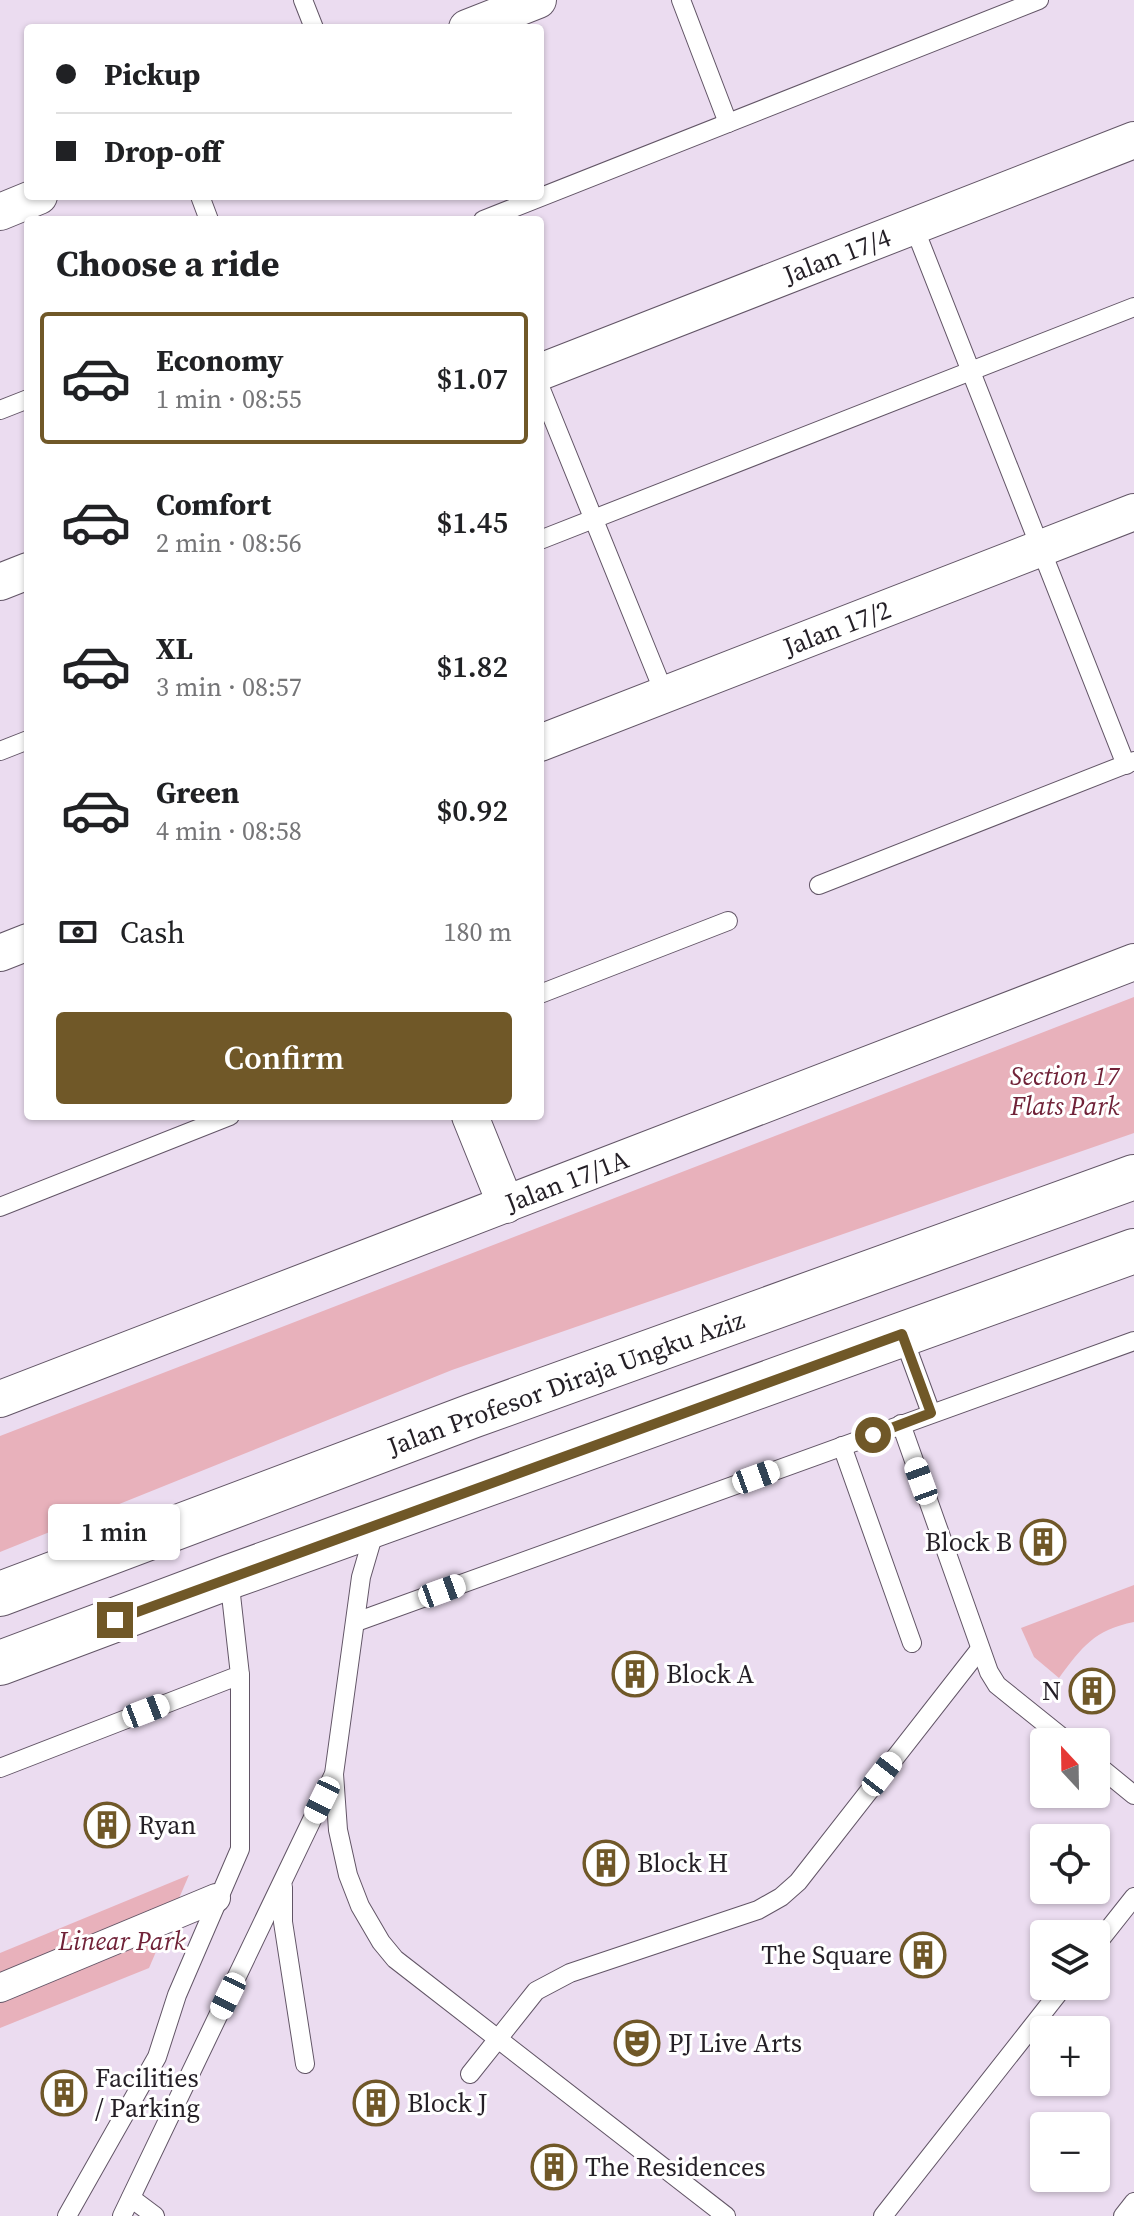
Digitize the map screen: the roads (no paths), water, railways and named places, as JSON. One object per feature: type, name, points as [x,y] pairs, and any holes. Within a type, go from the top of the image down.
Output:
[{"type":"main road","name":"Jalan Profesor Diraja Ungku Aziz","points":[[0,1594],[472,1416],[1134,1177]]},
{"type":"main road","points":[[0,1663],[377,1523],[1134,1251]]},
{"type":"street","points":[[477,24],[538,0]]},
{"type":"street","name":"Jalan 17/4","points":[[544,370],[1134,140]]},
{"type":"street","points":[[0,212],[29,200]]},
{"type":"street","name":"Jalan 17/2","points":[[544,741],[1134,512]]},
{"type":"street","points":[[0,582],[24,573]]},
{"type":"street","points":[[0,953],[24,944]]},
{"type":"street","name":"Jalan 17/1A","points":[[0,1399],[1134,962]]},
{"type":"street","points":[[472,1120],[506,1205]]},
{"type":"street","points":[[0,1988],[216,1898]]},
{"type":"lane","points":[[303,0],[312,24]]},
{"type":"lane","points":[[681,0],[728,123]]},
{"type":"lane","points":[[544,196],[1039,0]]},
{"type":"lane","points":[[493,216],[534,200]]},
{"type":"lane","points":[[819,885],[1130,763],[1041,549],[914,227]]},
{"type":"lane","points":[[544,538],[1134,307]]},
{"type":"lane","points":[[544,397],[665,695]]},
{"type":"lane","points":[[0,410],[24,401]]},
{"type":"lane","points":[[0,751],[24,742]]},
{"type":"lane","points":[[544,992],[728,921]]},
{"type":"lane","points":[[0,1207],[220,1120]]},
{"type":"lane","points":[[902,1334],[931,1413]]},
{"type":"lane","points":[[356,1622],[1134,1341]]},
{"type":"lane","points":[[901,1424],[989,1672],[997,1685],[1051,1728]]},
{"type":"lane","points":[[842,1446],[912,1643]]},
{"type":"lane","points":[[377,1523],[361,1577],[334,1774],[338,1830],[348,1875],[360,1906],[395,1959],[726,2216]]},
{"type":"lane","points":[[67,2216],[157,2057],[177,1995],[216,1898],[240,1849],[240,1675],[229,1577]]},
{"type":"lane","points":[[470,2074],[536,1991],[561,1977],[758,1910],[781,1897],[805,1873],[980,1649]]},
{"type":"lane","points":[[0,1768],[240,1675]]},
{"type":"lane","points":[[122,2216],[334,1774]]},
{"type":"lane","points":[[1110,1775],[1134,1795]]},
{"type":"lane","points":[[283,1881],[283,1922],[305,2064]]},
{"type":"lane","points":[[1110,1927],[1134,1897]]},
{"type":"lane","points":[[883,2216],[1053,2000]]},
{"type":"lane","points":[[131,2198],[155,2216]]},
{"type":"lane","points":[[1123,2216],[1134,2202]]},
{"type":"place","name":"Block B","points":[[1043,1542]]},
{"type":"place","name":"Block A","points":[[635,1674]]},
{"type":"place","name":"N","points":[[1092,1691]]},
{"type":"place","name":"Ryan","points":[[107,1825]]},
{"type":"place","name":"Block H","points":[[606,1863]]},
{"type":"place","name":"The Square","points":[[923,1955]]},
{"type":"place","name":"PJ Live Arts","points":[[637,2043]]},
{"type":"place","name":"Facilities / Parking","points":[[64,2093]]},
{"type":"place","name":"Block J","points":[[376,2103]]},
{"type":"place","name":"The Residences","points":[[554,2167]]},
{"type":"park label","name":"Section 17 Flats Park","points":[[1065,1091]]},
{"type":"park label","name":"Linear Park","points":[[122,1941]]}]
